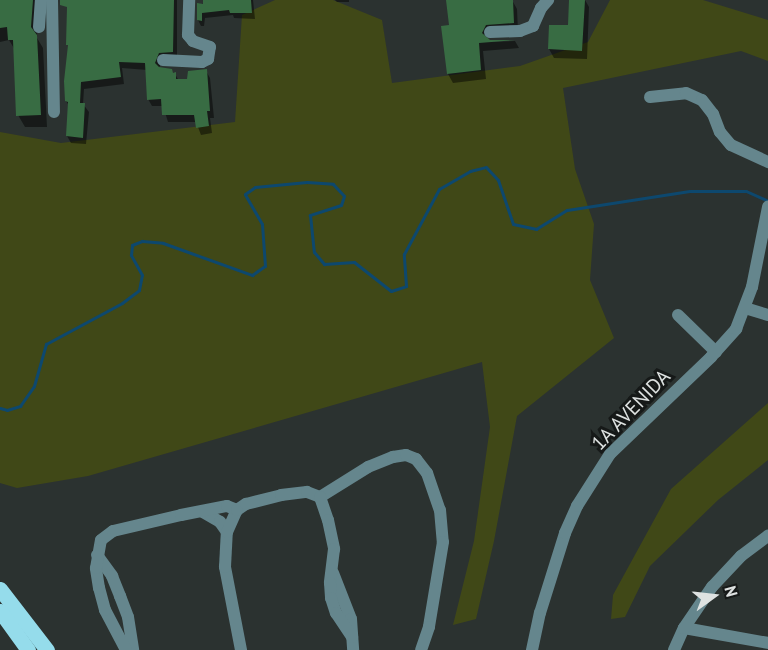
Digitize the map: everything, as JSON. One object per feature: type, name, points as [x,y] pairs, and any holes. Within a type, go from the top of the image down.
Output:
[{"type":"main road","points":[[0,589],[47,650]]},
{"type":"main road","points":[[0,611],[28,650]]},
{"type":"street","points":[[39,27],[41,0]]},
{"type":"street","points":[[52,0],[54,112]]},
{"type":"street","points":[[163,60],[202,62],[208,59],[210,47],[193,41],[188,35],[189,0]]},
{"type":"street","points":[[490,32],[520,31],[533,26],[541,8],[548,0]]},
{"type":"street","points":[[650,97],[686,93],[702,100],[713,114],[720,132],[731,145],[768,162]]},
{"type":"street","name":"1A AVENIDA","points":[[532,650],[543,602],[565,533],[577,506],[610,454],[716,352],[736,329],[746,308],[768,208]]},
{"type":"street","points":[[746,308],[768,315]]},
{"type":"street","points":[[678,315],[716,352]]},
{"type":"street","points":[[320,497],[368,467],[393,457],[406,455],[416,459],[428,473],[440,510],[442,542],[429,627],[421,650]]},
{"type":"street","points":[[241,650],[225,567],[227,532],[237,510],[246,504],[281,495],[307,492],[320,497]]},
{"type":"street","points":[[320,497],[333,542],[331,598],[352,644]]},
{"type":"street","points":[[126,650],[105,610],[99,588],[97,555],[101,540],[113,531],[227,506],[237,510]]},
{"type":"street","points":[[203,512],[220,522],[227,532]]},
{"type":"street","points":[[674,650],[684,628],[712,586],[741,556],[768,536]]},
{"type":"street","points":[[97,555],[112,576],[128,617],[133,650]]},
{"type":"street","points":[[684,628],[768,643]]},
{"type":"green space","points":[[275,0],[333,0],[382,20],[392,83],[520,66],[588,42],[610,0],[703,0],[768,20],[768,61],[741,51],[563,88],[575,169],[594,224],[590,280],[614,338],[517,416],[494,541],[476,619],[453,625],[474,541],[490,427],[482,362],[88,476],[17,488],[0,483],[0,132],[61,143],[235,122],[242,15]]},
{"type":"green space","points":[[768,403],[768,460],[718,500],[650,566],[625,617],[611,619],[613,595],[671,489]]},
{"type":"building","points":[[0,0],[33,0],[31,27],[37,35],[41,115],[16,116],[13,40],[8,40],[7,27],[0,28]]},
{"type":"building","points":[[60,0],[174,0],[173,52],[159,53],[155,63],[159,67],[172,69],[173,73],[176,72],[176,79],[187,79],[188,71],[207,69],[209,126],[196,128],[194,115],[162,115],[161,99],[147,100],[145,63],[119,62],[121,77],[81,82],[80,103],[85,103],[83,138],[66,136],[68,102],[65,101],[64,81],[68,45],[66,45],[67,7],[60,5]]},
{"type":"building","points":[[203,0],[251,0],[252,13],[230,13],[229,10],[202,13],[202,21],[197,20],[197,3],[203,4]]},
{"type":"building","points":[[446,0],[513,0],[514,23],[486,25],[482,33],[490,40],[515,40],[479,43],[481,70],[447,74],[441,26],[449,25]]},
{"type":"building","points":[[569,0],[585,0],[582,51],[548,49],[549,25],[568,25]]},
{"type":"waterway","points":[[0,408],[7,410],[20,406],[34,386],[46,344],[122,303],[139,290],[142,275],[131,255],[132,245],[142,241],[163,243],[252,275],[265,266],[262,224],[245,194],[255,187],[307,182],[333,184],[344,196],[341,205],[310,215],[314,252],[324,264],[354,262],[391,291],[406,286],[404,254],[439,189],[470,171],[486,167],[498,180],[513,224],[536,229],[567,210],[690,191],[746,191],[768,201]]}]
